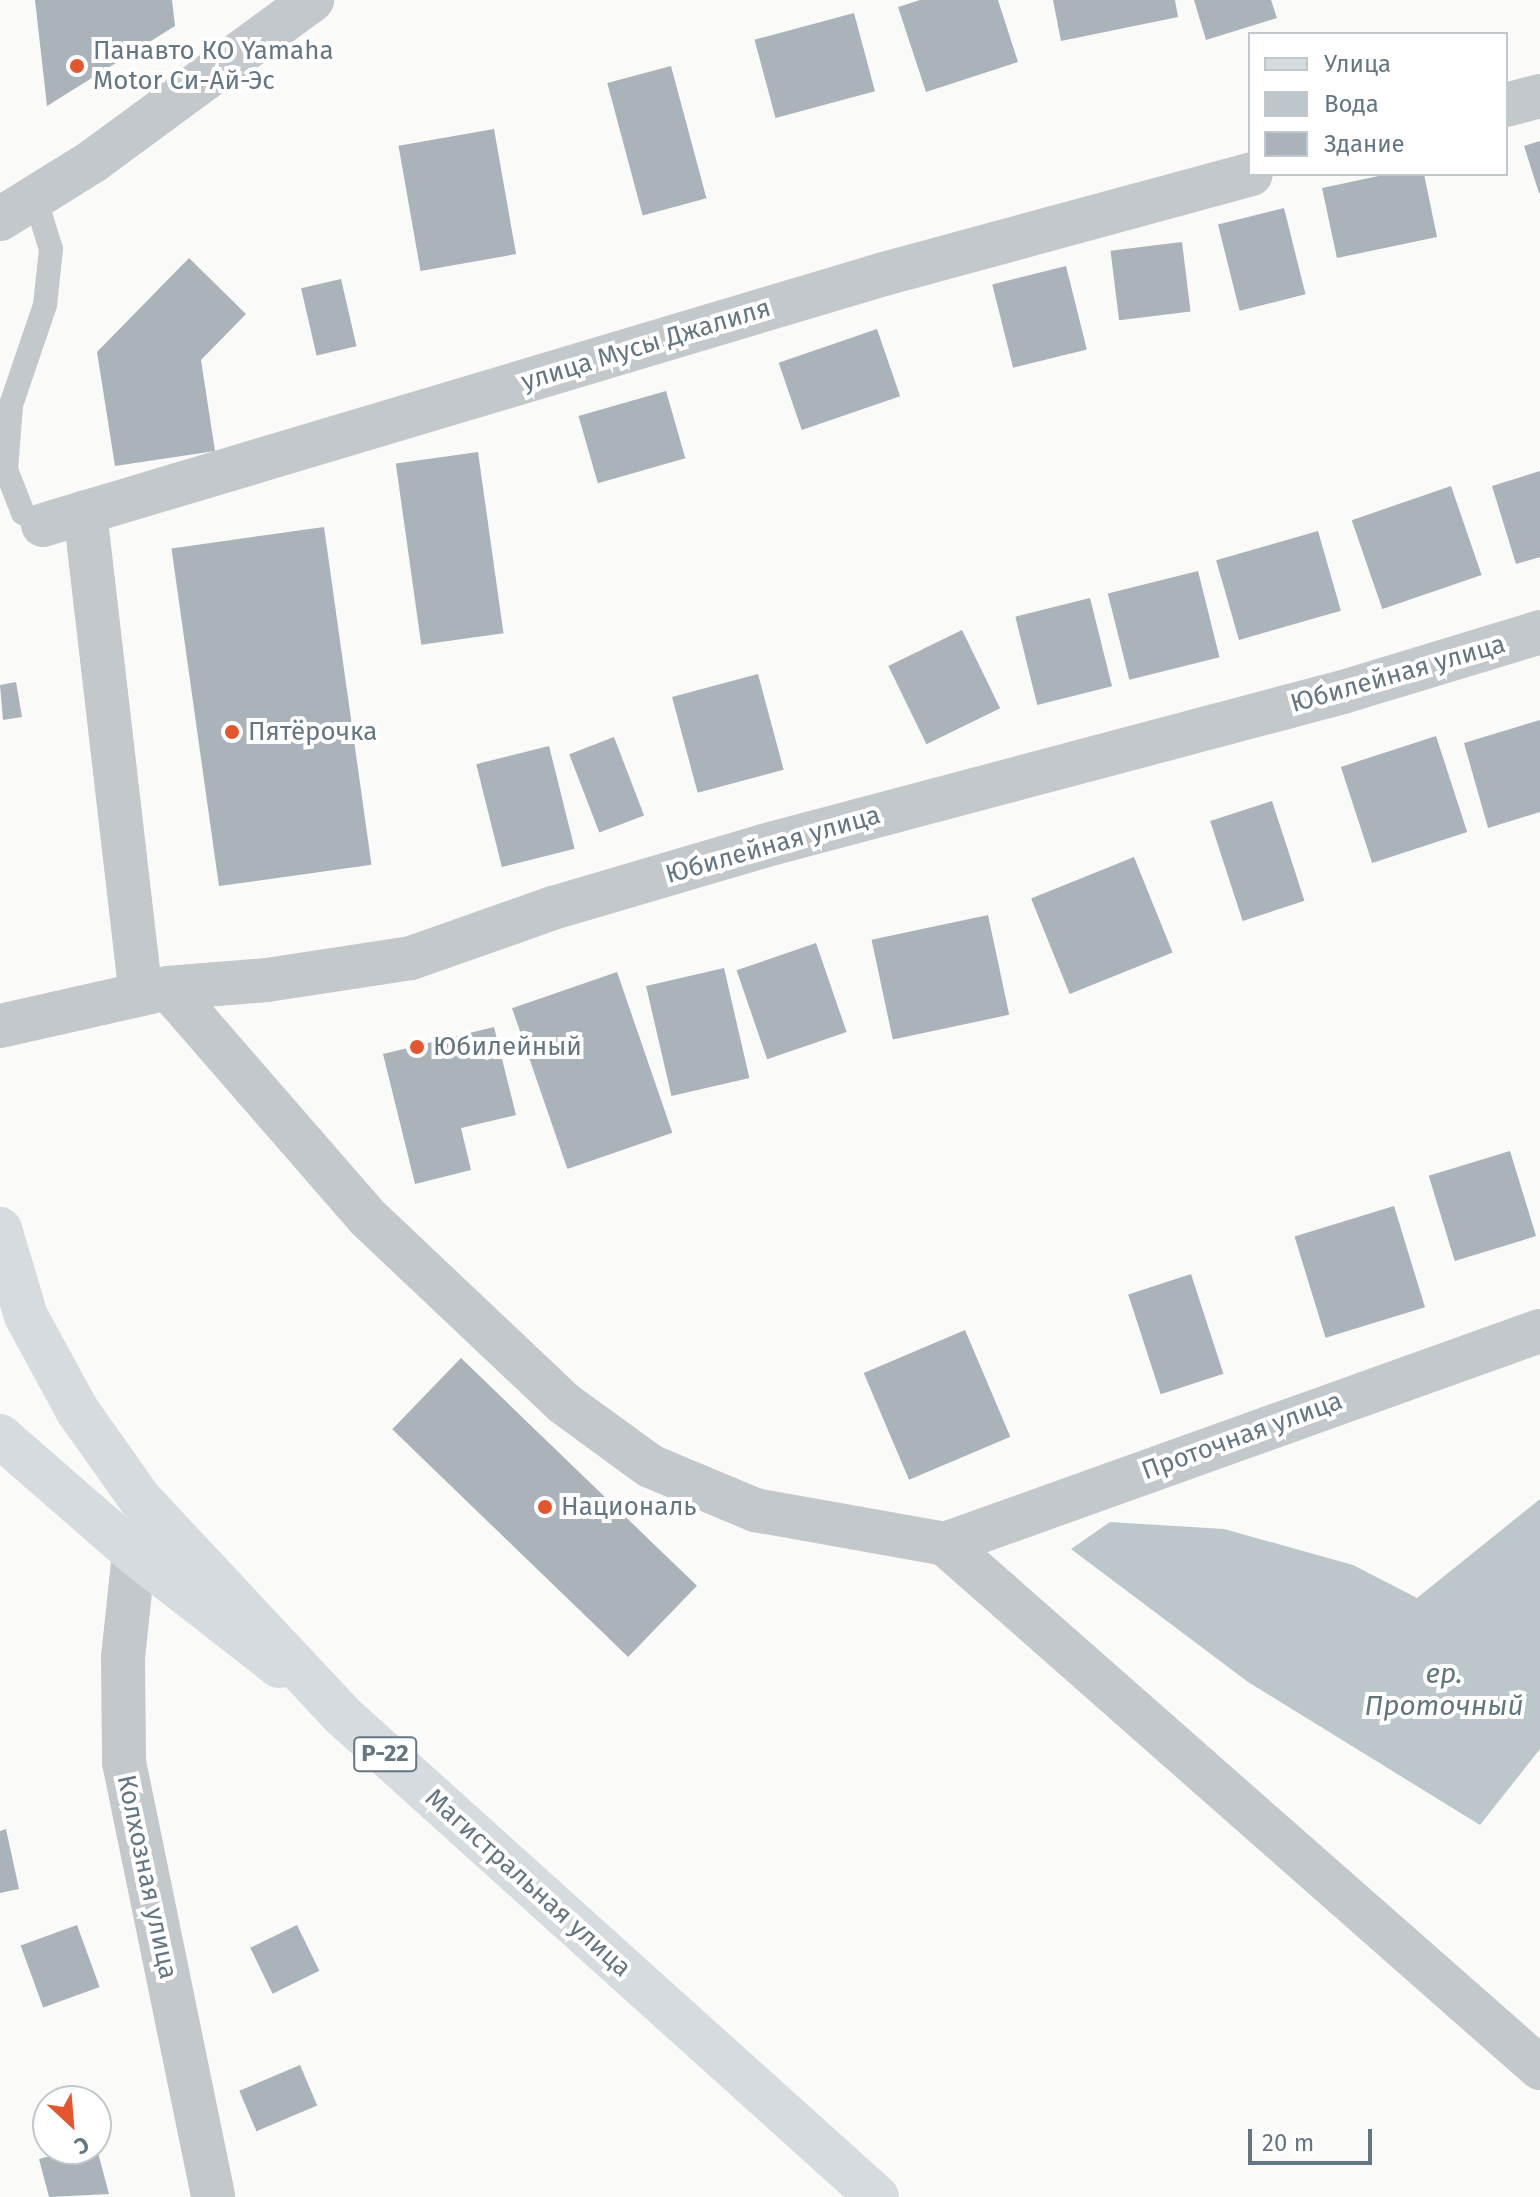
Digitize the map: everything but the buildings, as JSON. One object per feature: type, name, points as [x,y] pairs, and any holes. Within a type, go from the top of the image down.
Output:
[{"type":"main road","name":"Магистральная улица","points":[[0,1229],[26,1316],[77,1410],[140,1499],[342,1715],[877,2197]]},
{"type":"main road","points":[[0,1436],[134,1553],[342,1715]]},
{"type":"street","points":[[18,209],[312,0]]},
{"type":"street","points":[[1508,104],[1540,96]]},
{"type":"street","name":"улица Мусы Джалиля","points":[[43,525],[884,274],[1248,175]]},
{"type":"street","points":[[85,512],[154,991],[367,1217],[565,1404],[650,1466],[755,1510],[945,1544],[1540,2068]]},
{"type":"street","name":"Юбилейная улица","points":[[0,1026],[154,991],[267,980],[411,958],[553,908],[763,846],[1328,696],[1540,632]]},
{"type":"street","name":"Проточная улица","points":[[945,1544],[1540,1331]]},
{"type":"street","name":"Колхозная улица","points":[[134,1553],[123,1658],[124,1762],[213,2197]]},
{"type":"lane","points":[[18,209],[51,249],[45,305],[11,405],[6,470],[23,513],[43,525]]},
{"type":"water","name":"ер. Проточный","points":[[1540,1499],[1540,1749],[1480,1825],[1248,1682],[1071,1549],[1110,1522],[1224,1529],[1353,1565],[1417,1598]]},
{"type":"place","name":"Панавто КО Yamaha Motor Си-Ай-Эс","points":[[77,66]]},
{"type":"place","name":"Пятёрочка","points":[[232,732]]},
{"type":"place","name":"Юбилейный","points":[[417,1047]]},
{"type":"place","name":"Националь","points":[[545,1507]]}]
